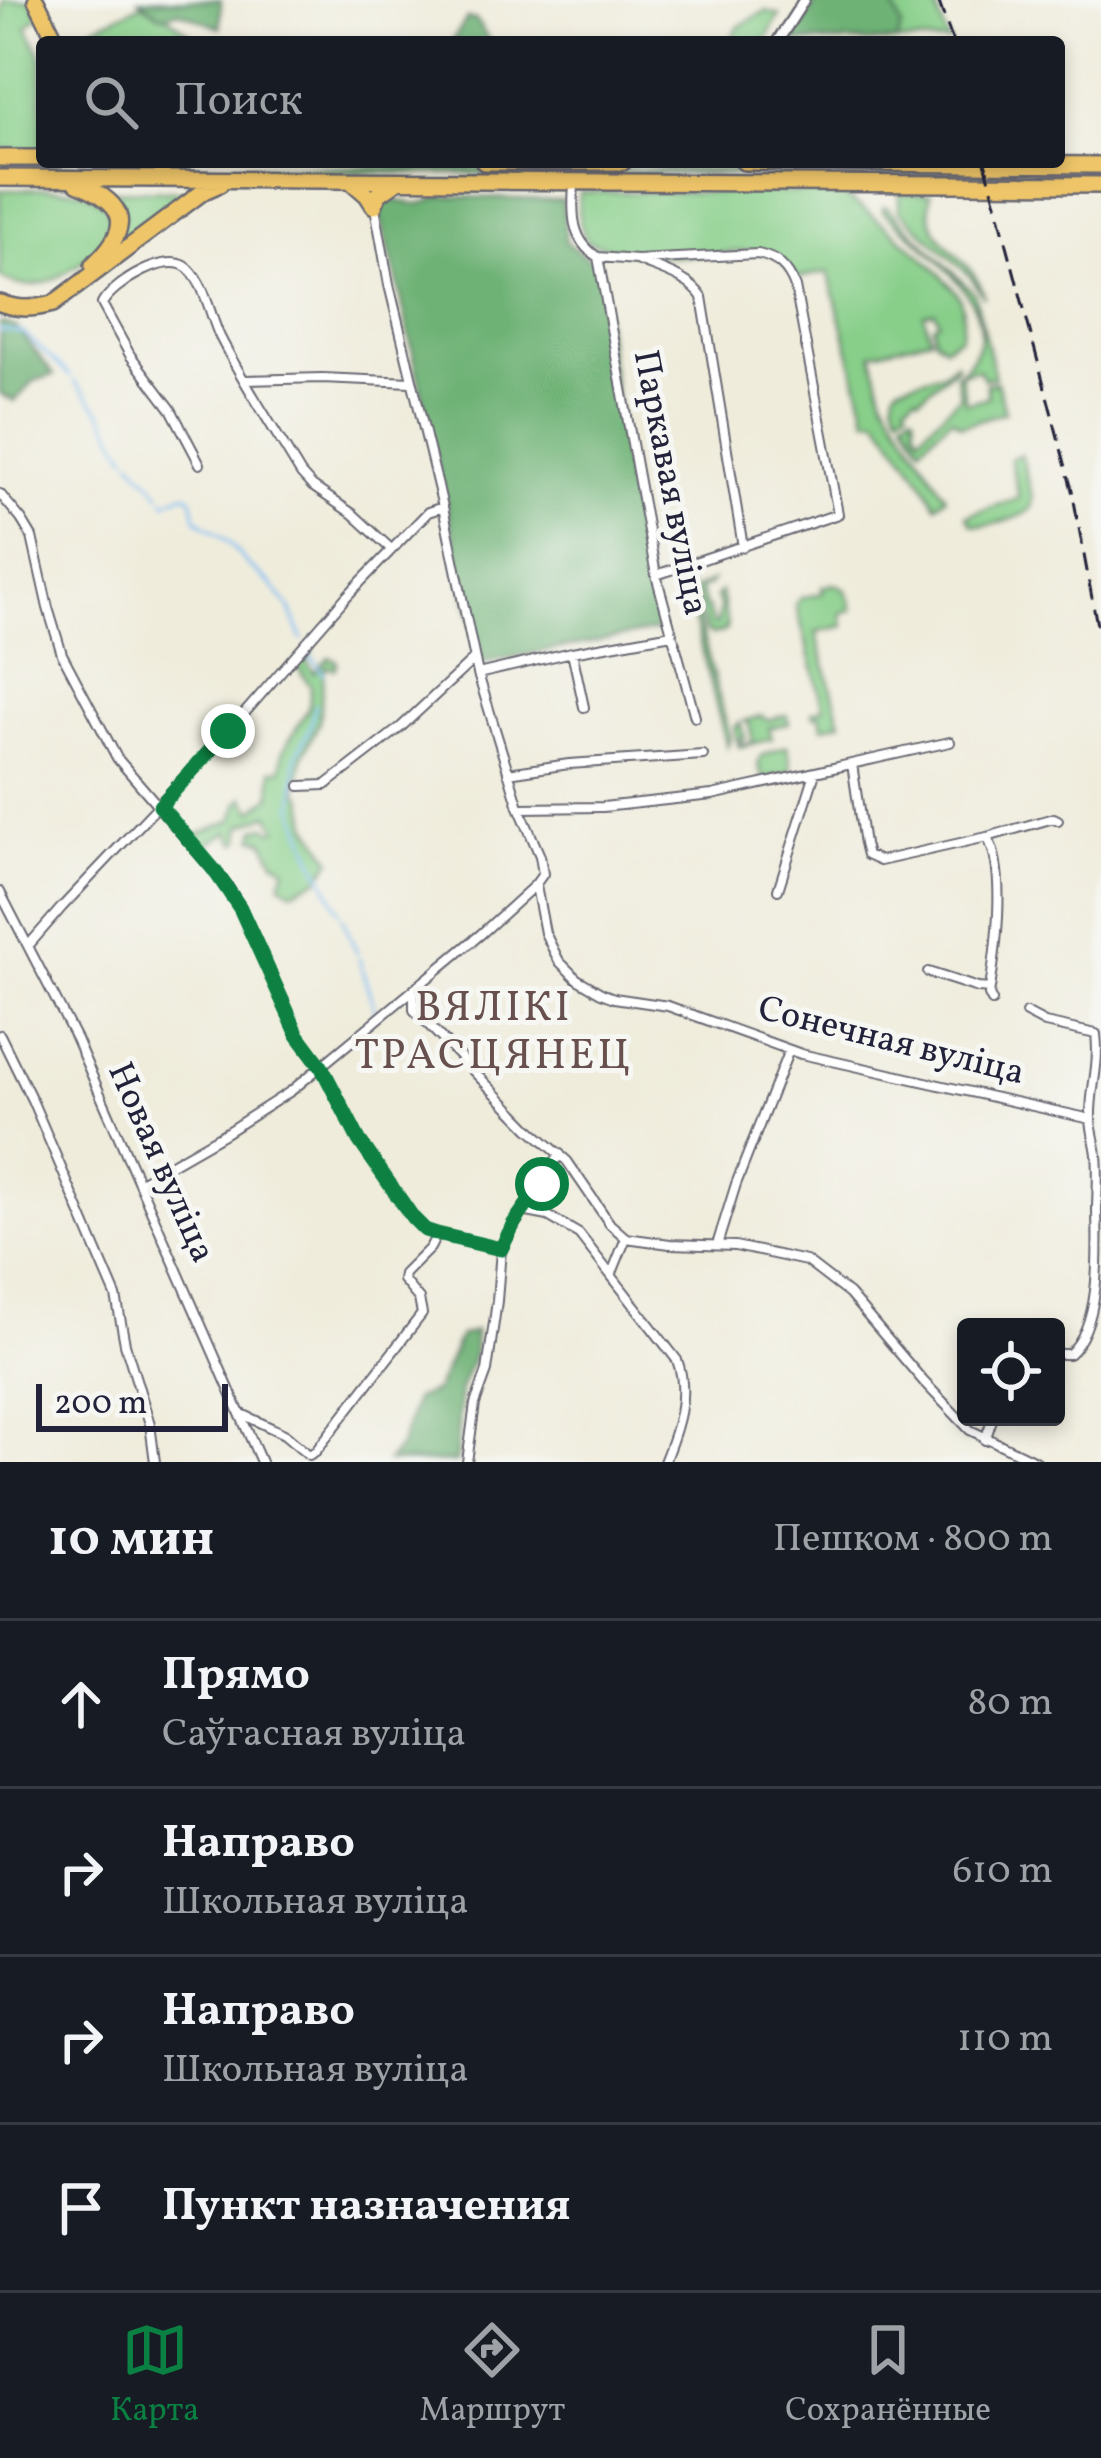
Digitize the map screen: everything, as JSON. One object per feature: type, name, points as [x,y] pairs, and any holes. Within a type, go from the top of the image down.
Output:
[{"type":"highway","points":[[35,0],[54,36]]},
{"type":"highway","points":[[0,158],[36,158]]},
{"type":"highway","points":[[1065,165],[1101,165]]},
{"type":"highway","points":[[572,168],[573,182]]},
{"type":"highway","points":[[0,178],[1101,184]]},
{"type":"highway","points":[[0,293],[19,300],[56,292],[114,243],[120,230],[116,208],[93,189],[69,180]]},
{"type":"highway","points":[[0,303],[33,309],[53,304],[204,191],[227,181]]},
{"type":"highway","points":[[352,182],[374,206]]},
{"type":"highway","points":[[374,206],[379,194],[396,182]]},
{"type":"street","points":[[781,36],[804,0]]},
{"type":"street","name":"Паркавая вуліца","points":[[573,182],[574,222],[578,238],[598,257],[656,575],[695,717]]},
{"type":"street","name":"Сонечная вуліца","points":[[374,206],[478,674],[519,807],[542,862],[543,874],[536,885],[548,940],[566,970],[614,998],[668,1006],[789,1050],[1090,1119]]},
{"type":"street","points":[[598,257],[637,260],[758,254],[772,257],[792,278],[838,514],[656,575]]},
{"type":"street","points":[[637,260],[683,280],[701,297],[743,547]]},
{"type":"street","points":[[200,464],[171,409],[130,356],[102,304],[122,283],[154,266],[189,268],[221,339],[305,479],[391,550]]},
{"type":"street","points":[[244,380],[411,382]]},
{"type":"street","points":[[0,494],[32,537],[62,654],[122,766],[215,871],[240,908],[286,1012],[321,1066],[359,1140],[425,1230],[501,1249]]},
{"type":"street","points":[[28,946],[346,597],[428,512],[442,507]]},
{"type":"street","points":[[478,674],[672,634]]},
{"type":"street","points":[[572,652],[584,707]]},
{"type":"street","points":[[301,786],[326,785],[400,728],[475,658]]},
{"type":"street","points":[[519,807],[656,804],[736,791],[950,742]]},
{"type":"street","points":[[508,773],[704,755]]},
{"type":"street","points":[[852,764],[864,844],[873,860],[1058,820]]},
{"type":"street","points":[[778,890],[815,773]]},
{"type":"street","points":[[988,837],[998,888],[992,1001]]},
{"type":"street","points":[[140,1182],[258,1113],[321,1066],[536,885]]},
{"type":"street","name":"Новая вуліца","points":[[0,892],[76,1040],[261,1462]]},
{"type":"street","points":[[928,971],[990,988]]},
{"type":"street","points":[[413,1010],[412,997],[418,986]]},
{"type":"street","points":[[403,998],[560,1154],[583,1180],[610,1224],[626,1238],[717,1245],[788,1256],[816,1266],[849,1294],[970,1430],[1037,1462]]},
{"type":"street","points":[[1026,1012],[1045,1023],[1096,1034],[1098,1066],[1090,1119],[1098,1174],[1093,1310],[1073,1352],[1065,1353]]},
{"type":"street","points":[[0,1035],[116,1295],[125,1344],[150,1424],[155,1462]]},
{"type":"street","points":[[717,1245],[789,1050]]},
{"type":"street","points":[[467,1462],[476,1404],[487,1371],[501,1249],[560,1154]]},
{"type":"street","points":[[522,1211],[548,1216],[579,1234],[661,1336],[681,1369],[682,1407],[664,1462]]},
{"type":"street","points":[[240,1413],[284,1434],[309,1455],[316,1451],[422,1314],[404,1274],[437,1234]]},
{"type":"street","points":[[612,1273],[626,1238]]},
{"type":"street","points":[[985,1439],[990,1426]]},
{"type":"green space","points":[[3,0],[30,0],[38,16],[27,27],[36,45],[36,150],[0,149]]},
{"type":"green space","points":[[139,0],[221,0],[220,28],[179,11],[161,16]]},
{"type":"green space","points":[[810,0],[933,0],[947,36],[787,36]]},
{"type":"green space","points":[[818,0],[891,0],[902,26],[899,36],[796,36]]},
{"type":"green space","points":[[142,4],[193,36],[83,36]]},
{"type":"green space","points":[[766,11],[780,15],[768,36],[733,36],[739,26]]},
{"type":"green space","points":[[467,19],[476,20],[486,36],[455,36]]},
{"type":"green space","points":[[0,165],[565,170],[521,174],[0,169]]},
{"type":"green space","points":[[580,169],[1101,173],[1101,178],[574,173]]},
{"type":"green space","points":[[0,190],[84,192],[102,203],[109,228],[91,254],[62,275],[36,285],[13,283],[0,277]]},
{"type":"green space","points":[[110,190],[194,191],[116,250],[120,203]]},
{"type":"green space","points":[[580,192],[835,193],[903,240],[960,299],[960,337],[944,346],[934,338],[933,325],[939,321],[935,311],[924,314],[930,338],[872,353],[884,398],[946,497],[936,505],[878,418],[867,418],[828,272],[798,278],[778,257],[760,251],[666,256],[599,245],[587,241],[582,229]]},
{"type":"green space","points":[[899,193],[931,194],[933,226],[979,282],[984,297],[971,277],[899,210]]},
{"type":"green space","points":[[439,196],[563,200],[566,242],[598,265],[628,488],[659,630],[481,663],[379,212],[380,199],[416,204]]},
{"type":"green space","points":[[887,207],[974,293],[995,377],[984,379],[978,369],[960,373],[966,403],[988,397],[986,384],[997,382],[1005,412],[962,425],[951,418],[921,446],[904,418],[914,414],[920,435],[960,396],[956,374],[978,346],[980,328],[964,290],[883,211]]},
{"type":"green space","points":[[0,322],[16,327],[54,375],[34,381],[15,401],[0,394]]},
{"type":"green space","points":[[955,362],[900,413],[894,399],[898,385],[942,373]]},
{"type":"green space","points":[[1021,454],[1033,499],[1031,509],[1003,522],[972,524],[967,515],[1019,498],[1010,459]]},
{"type":"green space","points":[[686,574],[730,738],[727,746],[682,575]]},
{"type":"green space","points":[[711,582],[700,588],[705,607],[712,624],[717,624],[716,597],[721,592],[727,626],[712,635],[706,631],[695,589]]},
{"type":"green space","points":[[833,584],[845,589],[852,610],[841,613],[844,626],[816,632],[841,722],[823,727],[820,715],[812,712],[824,708],[796,605],[801,598],[823,593],[822,587]]},
{"type":"green space","points":[[310,646],[314,649],[307,662],[314,673],[329,657],[337,665],[324,670],[319,722],[303,755],[297,789],[304,799],[308,824],[332,860],[318,879],[292,891],[280,883],[286,869],[274,860],[264,840],[254,838],[256,829],[277,829],[269,814],[241,826],[241,840],[236,843],[229,832],[200,848],[194,835],[233,820],[244,797],[253,811],[271,796],[272,770],[281,770],[283,751],[309,707],[311,687],[295,663]]},
{"type":"green space","points":[[787,715],[789,723],[769,728],[772,739],[739,747],[734,728],[740,723],[745,738],[740,739],[741,744],[753,742],[745,721]]},
{"type":"green space","points":[[787,746],[792,771],[763,779],[758,764],[761,756]]},
{"type":"green space","points":[[475,1331],[474,1355],[460,1390],[456,1462],[387,1462],[400,1446],[415,1399],[435,1391],[460,1336]]},
{"type":"waterway","points":[[0,330],[24,333],[70,376]]},
{"type":"waterway","points":[[74,381],[101,412],[127,456]]},
{"type":"waterway","points":[[131,460],[160,494]]},
{"type":"waterway","points":[[164,499],[185,493],[192,498],[196,518],[228,542],[289,607],[302,639]]},
{"type":"waterway","points":[[306,650],[324,674]]},
{"type":"waterway","points":[[315,705],[296,757],[294,808],[339,911]]},
{"type":"waterway","points":[[342,917],[357,953]]},
{"type":"waterway","points":[[359,959],[375,1011]]},
{"type":"railway","points":[[938,0],[951,36]]},
{"type":"railway","points":[[987,168],[1072,490],[1101,647]]},
{"type":"district","name":"ВЯЛІКІ ТРАСЦЯНЕЦ","points":[[494,1033]]},
{"type":"route","points":[[228,731],[160,806],[228,887],[298,1035],[321,1066],[382,1174],[425,1230],[501,1249],[542,1184]]}]
